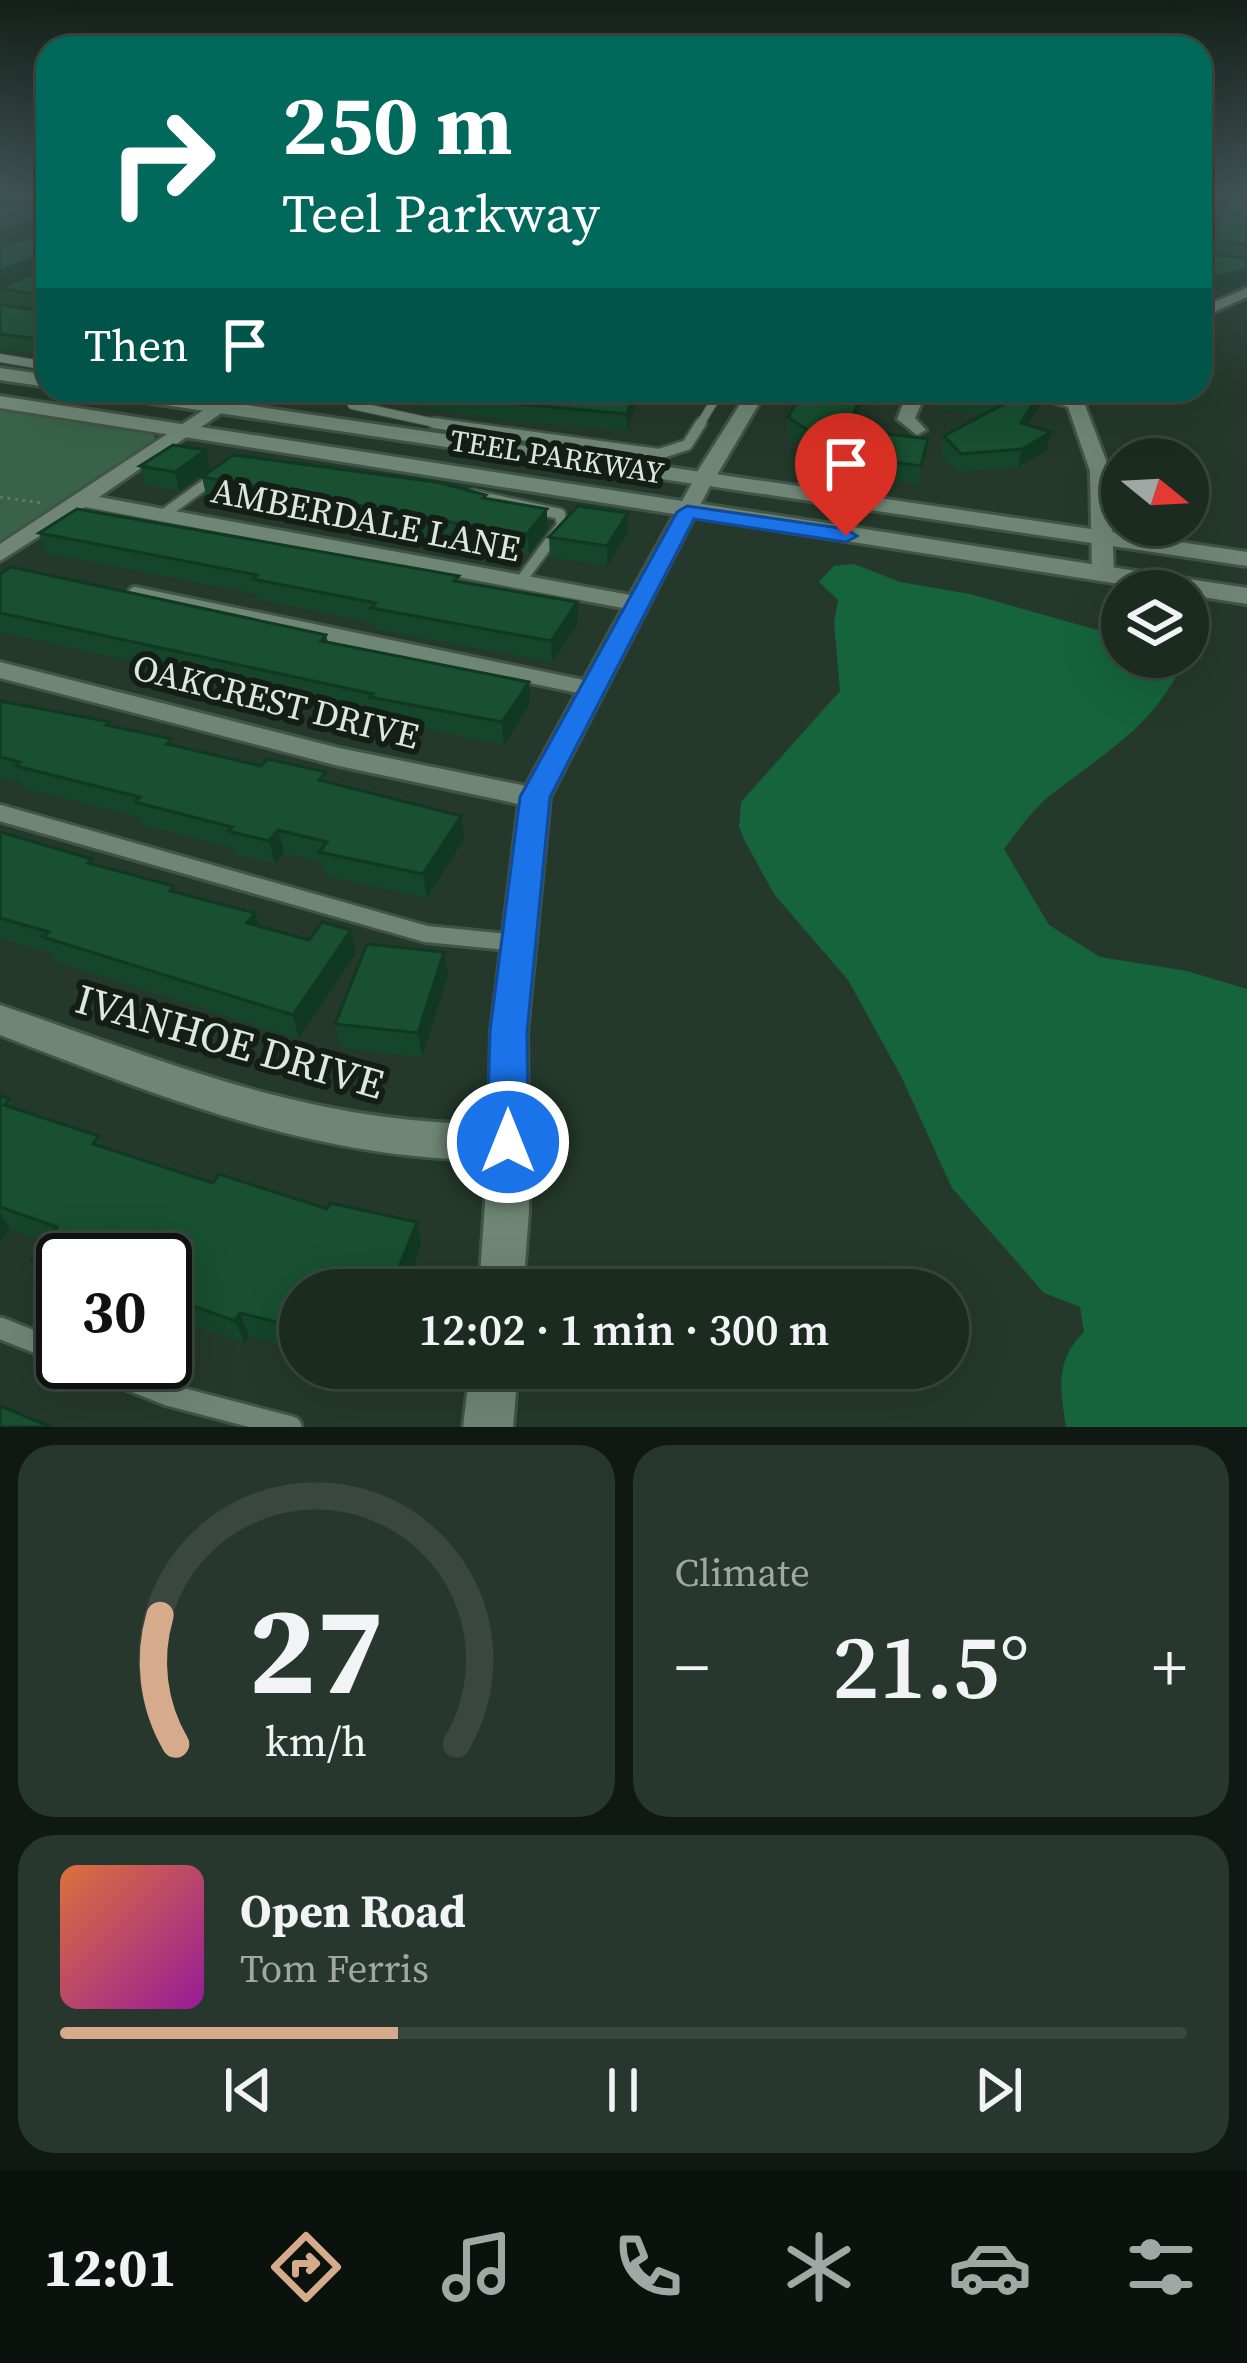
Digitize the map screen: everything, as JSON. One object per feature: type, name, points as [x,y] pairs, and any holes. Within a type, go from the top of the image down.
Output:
[{"type":"main road","points":[[0,374],[36,380]]},
{"type":"main road","name":"TEEL PARKWAY","points":[[0,402],[1101,574]]},
{"type":"main road","name":"TEEL PARKWAY","points":[[181,402],[1101,538]]},
{"type":"main road","points":[[703,480],[751,402]]},
{"type":"main road","name":"TEEL PARKWAY","points":[[1157,546],[1247,559]]},
{"type":"main road","name":"TEEL PARKWAY","points":[[1209,590],[1247,596]]},
{"type":"street","points":[[0,554],[228,402]]},
{"type":"street","points":[[913,402],[906,419],[917,430]]},
{"type":"street","points":[[1069,402],[1076,404]]},
{"type":"street","points":[[1076,404],[1100,471],[1101,538]]},
{"type":"street","points":[[502,1269],[508,1032],[535,797],[703,480]]},
{"type":"street","name":"AMBERDALE LANE","points":[[81,500],[638,604]]},
{"type":"street","name":"OAKCREST DRIVE","points":[[3,673],[339,757],[535,797]]},
{"type":"street","name":"IVANHOE DRIVE","points":[[0,1020],[97,1057],[327,1128],[425,1142],[508,1142]]},
{"type":"street","points":[[488,1427],[492,1389]]},
{"type":"lane","points":[[0,358],[36,364]]},
{"type":"lane","points":[[351,402],[397,417],[659,454],[687,445],[714,402]]},
{"type":"lane","points":[[164,514],[234,463]]},
{"type":"lane","points":[[459,492],[560,514],[562,525],[520,582]]},
{"type":"lane","points":[[113,590],[593,689]]},
{"type":"lane","points":[[0,813],[425,934],[517,943]]},
{"type":"lane","points":[[0,1328],[36,1342]]},
{"type":"lane","points":[[153,1389],[291,1427]]},
{"type":"path","points":[[0,497],[55,505]]},
{"type":"shaded area","points":[[0,406],[147,432],[155,436],[154,443],[0,549]]},
{"type":"shaded area","points":[[854,564],[900,582],[970,594],[1101,631],[1101,678],[1175,678],[1144,720],[1047,798],[1004,849],[1049,925],[1100,957],[1187,971],[1247,989],[1247,1427],[1066,1427],[1062,1376],[1068,1353],[1084,1332],[1080,1307],[1044,1293],[952,1188],[901,1076],[848,980],[774,894],[745,841],[739,827],[741,802],[840,691],[834,622],[838,600],[819,582],[834,566]]},
{"type":"building","points":[[0,261],[27,261],[0,271]]},
{"type":"building","points":[[1212,261],[1247,261],[1243,271],[1212,278]]},
{"type":"building","points":[[36,272],[36,295],[0,288]]},
{"type":"building","points":[[0,305],[36,310],[36,338],[0,334]]},
{"type":"building","points":[[496,402],[631,402],[627,414]]},
{"type":"building","points":[[796,402],[858,402],[853,415],[868,429],[815,435],[788,417]]},
{"type":"building","points":[[1007,402],[1034,402],[1021,423],[1051,432],[1022,449],[961,454],[944,436]]},
{"type":"building","points":[[880,433],[928,439],[921,466],[871,459]]},
{"type":"building","points":[[173,445],[206,450],[175,472],[140,466]]},
{"type":"building","points":[[233,455],[436,482],[486,495],[483,498],[547,509],[527,534],[516,534],[202,477]]},
{"type":"building","points":[[578,506],[628,513],[607,546],[549,537]]},
{"type":"building","points":[[77,509],[459,576],[454,581],[577,602],[551,641],[371,608],[376,603],[39,533]]},
{"type":"building","points":[[11,567],[326,635],[321,641],[529,682],[502,722],[370,697],[373,694],[0,613],[0,574]]},
{"type":"building","points":[[0,701],[110,722],[106,725],[172,739],[167,744],[261,766],[267,759],[326,772],[319,780],[461,816],[423,874],[319,852],[327,842],[278,830],[269,841],[228,831],[232,827],[135,802],[140,797],[16,766],[20,762],[0,757]]},
{"type":"building","points":[[0,832],[174,886],[170,891],[255,913],[247,923],[309,940],[322,922],[351,930],[293,1015],[43,937],[49,932],[0,918]]},
{"type":"building","points":[[367,944],[444,952],[418,1033],[335,1024]]},
{"type":"building","points":[[0,1096],[10,1099],[4,1105],[99,1136],[93,1144],[213,1183],[219,1174],[327,1209],[330,1203],[417,1222],[398,1269],[279,1269],[279,1323],[240,1313],[235,1321],[192,1306],[192,1233],[52,1233],[57,1227],[0,1207]]},
{"type":"building","points":[[0,1406],[51,1427],[0,1427]]},
{"type":"route","points":[[508,1142],[508,1032],[535,797],[687,512],[846,536]]}]
